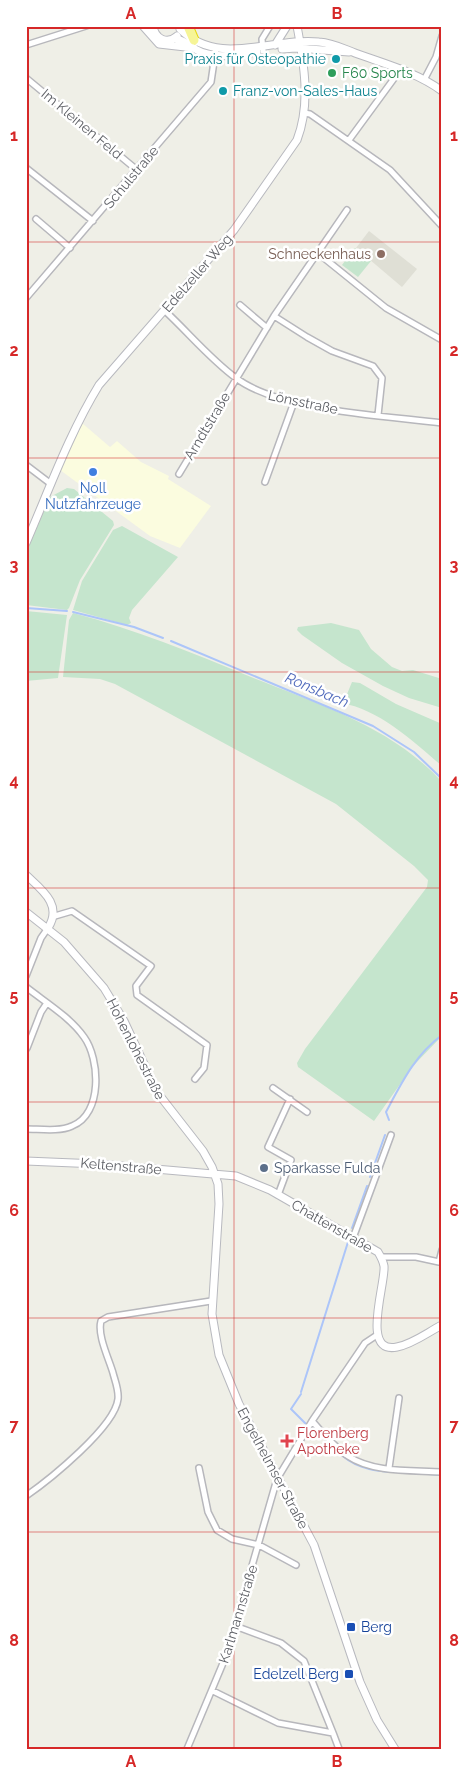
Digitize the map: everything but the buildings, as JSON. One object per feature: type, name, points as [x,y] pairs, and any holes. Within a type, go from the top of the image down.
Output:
[{"type":"highway","points":[[183,27],[195,44]]},
{"type":"main road","points":[[143,26],[159,44],[195,44]]},
{"type":"main road","points":[[275,45],[287,26]]},
{"type":"main road","name":"Edelzeller Weg","points":[[26,543],[88,403],[99,385],[234,230],[296,140],[304,113],[297,26]]},
{"type":"main road","points":[[153,27],[154,33],[160,39],[169,40],[174,38],[183,27]]},
{"type":"main road","points":[[174,38],[215,51],[300,45]]},
{"type":"main road","points":[[263,49],[275,45],[333,44],[401,69],[442,91]]},
{"type":"main road","points":[[26,875],[51,902],[55,916],[48,928]]},
{"type":"main road","name":"Hohenlohestraße","points":[[26,912],[48,928],[79,957],[104,988],[124,1021],[157,1092],[204,1151],[215,1174]]},
{"type":"main road","name":"Keltenstraße","points":[[26,1162],[98,1164],[215,1174]]},
{"type":"main road","name":"Chattenstraße","points":[[215,1174],[227,1174],[252,1181],[374,1249],[381,1257],[384,1272],[377,1334]]},
{"type":"main road","name":"Engelhelmser Straße","points":[[215,1174],[219,1204],[211,1301],[215,1341],[223,1368],[239,1404],[314,1545],[360,1682],[395,1749]]},
{"type":"main road","points":[[377,1334],[382,1344],[395,1348],[442,1325]]},
{"type":"street","points":[[26,46],[86,26]]},
{"type":"street","points":[[263,49],[262,39],[270,26]]},
{"type":"street","points":[[424,80],[436,57],[442,36]]},
{"type":"street","name":"Schulstraße","points":[[26,298],[211,82],[215,51]]},
{"type":"street","points":[[349,140],[401,69]]},
{"type":"street","name":"Im Kleinen Feld","points":[[26,78],[137,170]]},
{"type":"street","points":[[304,113],[310,114],[390,170],[442,226]]},
{"type":"street","points":[[26,168],[93,221]]},
{"type":"street","name":"Arndtstraße","points":[[179,474],[274,316],[319,254],[347,210]]},
{"type":"street","points":[[36,219],[70,248]]},
{"type":"street","points":[[319,254],[386,308],[442,340]]},
{"type":"street","points":[[240,305],[267,328]]},
{"type":"street","name":"Lönsstraße","points":[[164,310],[236,378],[261,393],[294,402],[442,423]]},
{"type":"street","points":[[274,316],[315,342],[373,366],[382,378],[378,415]]},
{"type":"street","points":[[265,482],[294,402]]},
{"type":"street","points":[[26,466],[51,484]]},
{"type":"street","points":[[55,916],[72,911],[151,966],[136,986],[137,995],[207,1045],[204,1068],[194,1079]]},
{"type":"street","points":[[26,976],[41,938],[48,928]]},
{"type":"street","points":[[26,987],[76,1028],[89,1044],[95,1062],[96,1089],[87,1112],[73,1126],[26,1129]]},
{"type":"street","points":[[27,1048],[41,1012],[47,1004]]},
{"type":"street","points":[[274,1088],[307,1112]]},
{"type":"street","points":[[278,1195],[291,1160],[268,1147],[290,1100]]},
{"type":"street","points":[[353,1238],[391,1135]]},
{"type":"street","points":[[381,1257],[416,1257],[440,1264],[442,1250]]},
{"type":"street","points":[[26,1496],[63,1467],[99,1431],[116,1407],[118,1392],[102,1333],[102,1321],[108,1317],[211,1301]]},
{"type":"street","points":[[278,1476],[365,1342],[377,1334]]},
{"type":"street","points":[[389,1468],[399,1398]]},
{"type":"street","points":[[312,1421],[341,1450],[354,1460],[368,1465],[389,1468],[442,1472]]},
{"type":"street","points":[[199,1468],[208,1512],[217,1530],[232,1539],[259,1545],[296,1565]]},
{"type":"street","name":"Karlmannstraße","points":[[187,1749],[213,1691],[235,1626],[259,1545],[271,1493],[278,1476]]},
{"type":"street","points":[[235,1626],[281,1643],[304,1661],[339,1749]]},
{"type":"street","points":[[213,1691],[278,1723],[333,1733]]},
{"type":"shaded area","name":"Schneckenhaus","points":[[369,231],[417,269],[402,287],[356,248]]},
{"type":"shaded area","points":[[355,248],[371,261],[358,277],[342,265]]},
{"type":"shaded area","points":[[82,423],[110,447],[117,441],[141,462],[169,476],[168,479],[211,506],[180,548],[150,536],[60,470]]},
{"type":"shaded area","points":[[67,488],[74,489],[113,521],[114,525],[80,580],[67,610],[26,605],[26,553],[50,497]]},
{"type":"shaded area","points":[[122,526],[178,557],[132,610],[129,618],[131,623],[127,625],[73,610],[82,581],[113,530]]},
{"type":"shaded area","points":[[26,611],[67,615],[58,678],[26,681]]},
{"type":"shaded area","points":[[73,613],[163,642],[353,719],[401,746],[442,782],[442,1036],[413,1066],[374,1121],[298,1067],[297,1063],[305,1049],[427,887],[428,880],[414,866],[336,804],[115,684],[100,679],[63,677],[69,620]]},
{"type":"shaded area","points":[[331,623],[359,630],[371,649],[392,667],[402,671],[413,670],[442,679],[442,708],[409,698],[383,686],[342,663],[297,630],[298,627]]},
{"type":"shaded area","points":[[352,682],[360,683],[396,704],[442,724],[442,766],[408,737],[382,719],[355,706],[341,703],[345,699]]},
{"type":"waterway","name":"Ronsbach","points":[[26,608],[67,611]]},
{"type":"waterway","name":"Ronsbach","points":[[73,612],[134,627],[163,638]]},
{"type":"waterway","name":"Ronsbach","points":[[171,641],[373,726],[414,752],[442,779]]},
{"type":"waterway","points":[[389,1120],[386,1112],[404,1080],[424,1051],[442,1035]]},
{"type":"waterway","points":[[370,1177],[385,1135]]},
{"type":"waterway","points":[[352,1228],[367,1186]]},
{"type":"waterway","points":[[301,1392],[348,1242]]},
{"type":"waterway","points":[[301,1394],[291,1409],[306,1424]]},
{"type":"waterway","points":[[312,1427],[327,1441]]},
{"type":"waterway","points":[[336,1450],[348,1460],[361,1467],[392,1472]]},
{"type":"waterway","points":[[414,1473],[442,1475]]},
{"type":"place","name":"Praxis für Osteopathie","points":[[336,59]]},
{"type":"place","name":"F60 Sports","points":[[332,73]]},
{"type":"place","name":"Franz-von-Sales-Haus","points":[[223,91]]},
{"type":"place","name":"Schneckenhaus","points":[[381,254]]},
{"type":"place","name":"Noll Nutzfahrzeuge","points":[[93,472]]},
{"type":"place","name":"Sparkasse Fulda","points":[[264,1168]]},
{"type":"place","name":"Florenberg Apotheke","points":[[287,1441]]},
{"type":"place","name":"Berg","points":[[351,1627]]},
{"type":"place","name":"Edelzell Berg","points":[[349,1674]]}]
